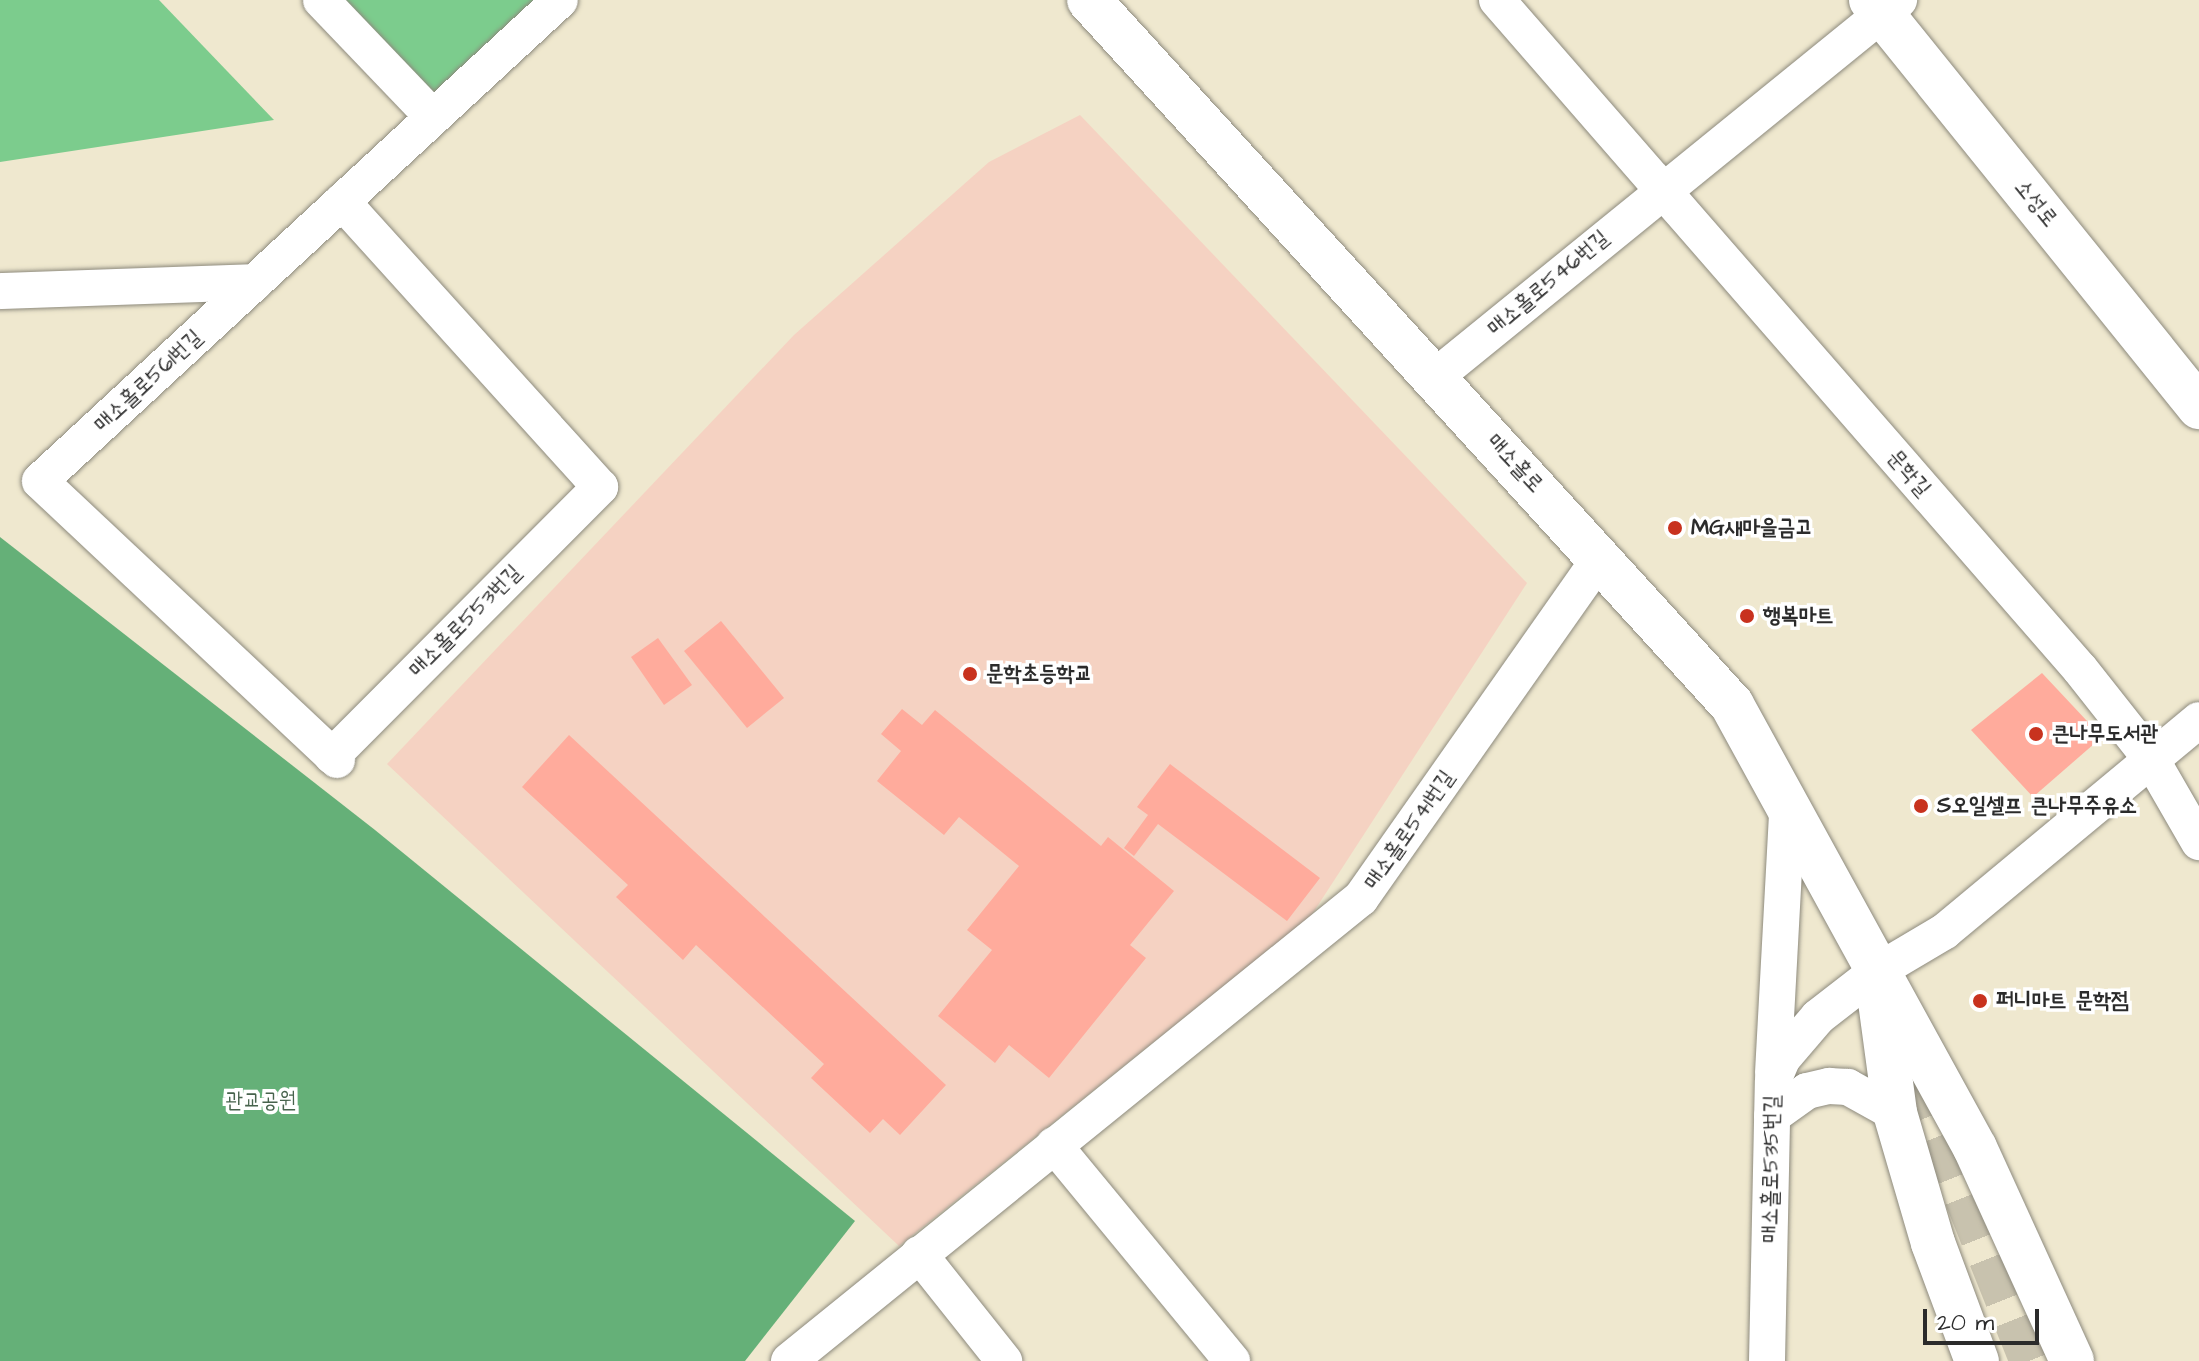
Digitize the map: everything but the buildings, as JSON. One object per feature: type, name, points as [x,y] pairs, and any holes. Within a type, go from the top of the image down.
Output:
[{"type":"main road","name":"매소홀로","points":[[1089,0],[1601,557],[1732,705],[1788,799],[1876,972],[1975,1148],[2072,1361]]},
{"type":"main road","name":"소성로","points":[[1884,4],[2199,407]]},
{"type":"main road","points":[[1876,972],[1895,1113],[1933,1243],[1977,1361]]},
{"type":"street","points":[[321,0],[433,117]]},
{"type":"street","name":"매소홀로561번길","points":[[335,758],[40,481],[560,0]]},
{"type":"street","points":[[1497,0],[1661,190]]},
{"type":"street","name":"매소홀로546번길","points":[[1435,377],[1884,4]]},
{"type":"street","name":"문학길","points":[[1661,190],[2080,669],[2151,759],[2199,842]]},
{"type":"street","name":"매소홀로553번길","points":[[335,758],[600,487],[342,201]]},
{"type":"street","points":[[0,291],[255,282]]},
{"type":"street","name":"매소홀로541번길","points":[[789,1361],[1361,898],[1601,557]]},
{"type":"street","points":[[1876,972],[1945,931],[2199,720]]},
{"type":"street","points":[[1788,799],[1772,1098],[1829,1086],[1848,1087],[1895,1113]]},
{"type":"street","name":"매소홀로535번길","points":[[1767,1361],[1772,1098],[1797,1038],[1876,972]]},
{"type":"street","points":[[1054,1145],[1232,1361]]},
{"type":"street","points":[[919,1254],[1004,1361]]},
{"type":"shaded area","name":"문학초등학교","points":[[1080,115],[1527,583],[1311,916],[899,1246],[387,764],[794,335],[989,162]]},
{"type":"green space","points":[[0,0],[159,0],[274,120],[0,162]]},
{"type":"green space","points":[[337,0],[543,0],[435,97]]},
{"type":"green space","name":"관교공원","points":[[0,537],[375,830],[855,1221],[745,1361],[0,1361]]},
{"type":"tunnel","points":[[1917,1074],[2032,1361]]},
{"type":"place","name":"MG새마을금고","points":[[1675,528]]},
{"type":"place","name":"행복마트","points":[[1747,616]]},
{"type":"place","name":"문학초등학교","points":[[970,674]]},
{"type":"place","name":"큰나무도서관","points":[[2036,734]]},
{"type":"place","name":"S오일셀프 큰나무주유소","points":[[1921,806]]},
{"type":"place","name":"퍼니마트 문학점","points":[[1980,1001]]}]
